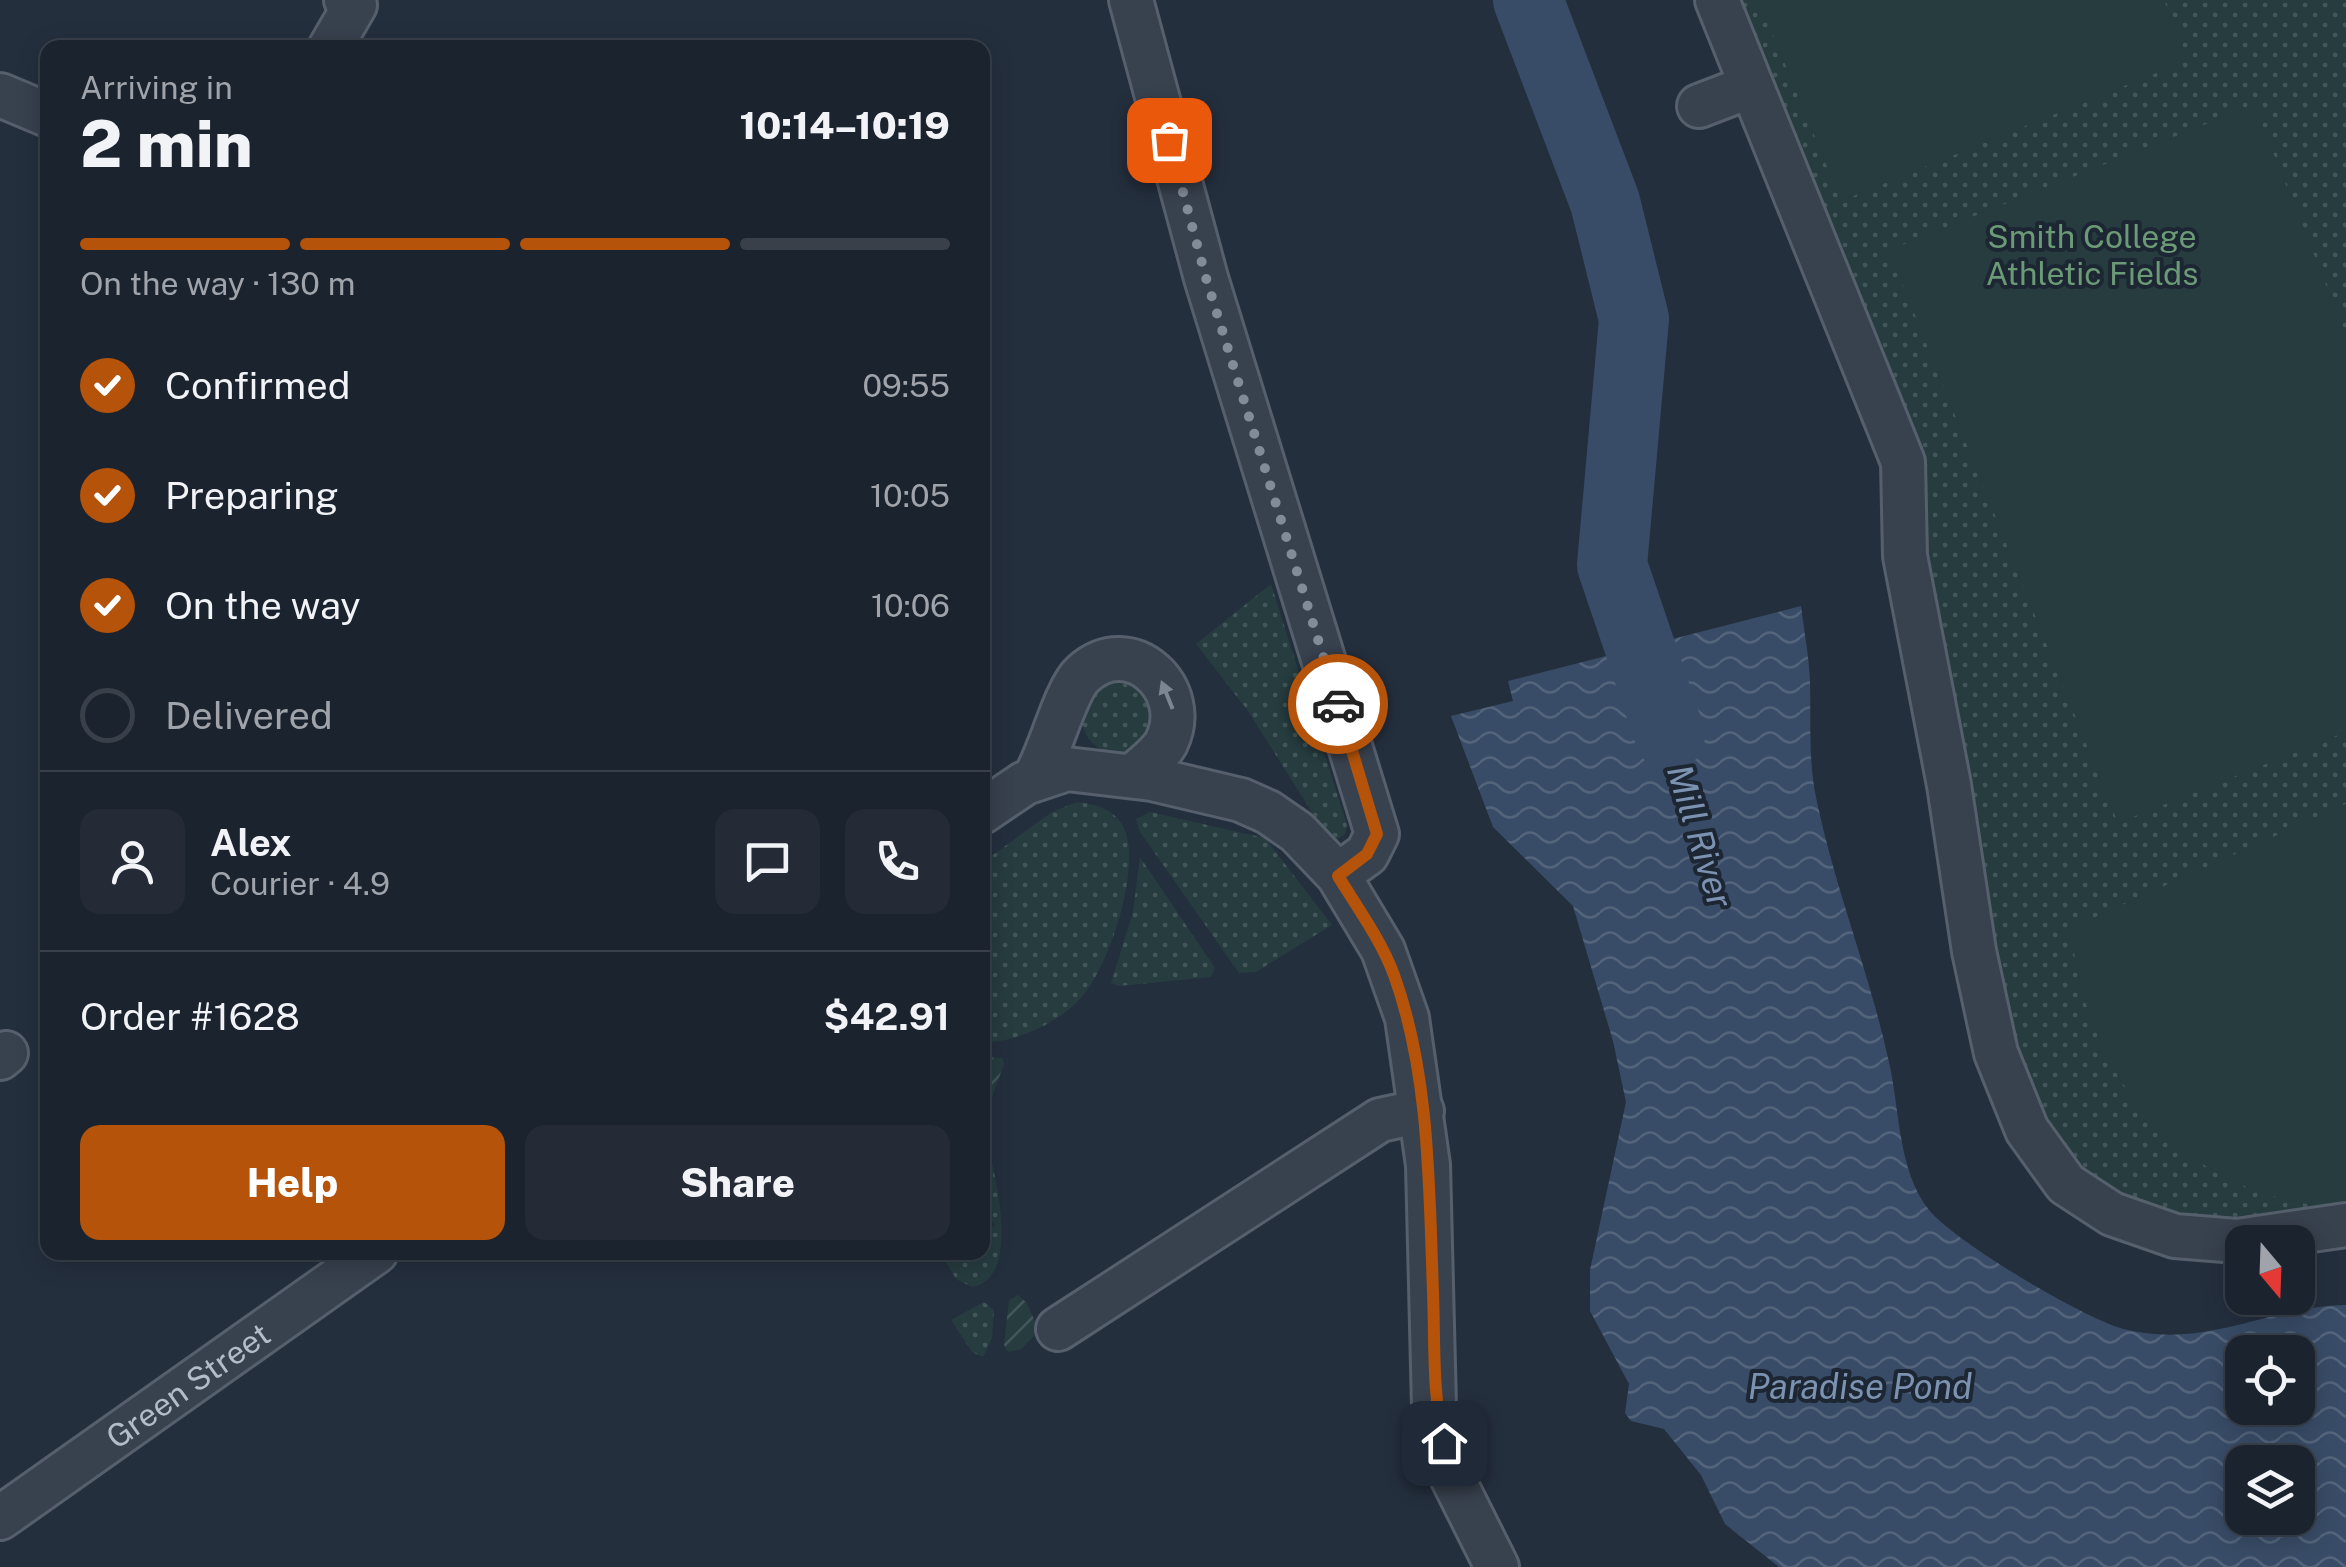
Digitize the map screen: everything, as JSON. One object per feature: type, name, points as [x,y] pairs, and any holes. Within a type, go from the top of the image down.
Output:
[{"type":"street","points":[[335,40],[355,5],[346,0]]},
{"type":"street","points":[[1131,0],[1206,278],[1377,834],[1367,854],[1338,876]]},
{"type":"street","points":[[1718,0],[1903,462],[1904,556],[1949,785],[1974,951],[1996,1054],[2027,1130],[2066,1184],[2112,1214],[2175,1236],[2237,1241],[2346,1224]]},
{"type":"street","points":[[1699,106],[1751,86]]},
{"type":"street","points":[[0,95],[40,112]]},
{"type":"street","points":[[1034,780],[1049,756],[1074,687],[1083,674],[1100,664],[1122,660],[1153,670],[1172,697],[1174,714],[1164,747],[1133,776]]},
{"type":"street","points":[[990,807],[1034,780],[1067,769],[1133,776],[1224,796],[1268,812],[1297,832],[1338,876],[1393,972],[1410,1031],[1422,1111],[1436,1350],[1434,1406],[1452,1477],[1497,1567]]},
{"type":"street","points":[[1058,1329],[1380,1120],[1422,1111]]},
{"type":"street","name":"Green Street","points":[[0,1518],[365,1260]]},
{"type":"green space","name":"Smith College Athletic Fields","points":[[1717,0],[2346,0],[2346,1225],[2112,1214],[2027,1130],[1903,461]]},
{"type":"green space","points":[[1759,0],[2164,0],[2188,60],[1841,201]]},
{"type":"green space","points":[[2254,105],[2346,335],[2346,732],[2118,823],[1889,250]]},
{"type":"green space","points":[[1271,584],[1347,825],[1345,834],[1338,839],[1327,836],[1248,711],[1196,644]]},
{"type":"green space","points":[[1117,683],[1141,694],[1152,718],[1141,742],[1117,753],[1093,742],[1082,718],[1093,694]]},
{"type":"green space","points":[[1077,802],[1092,804],[1106,810],[1122,825],[1129,851],[1119,920],[1101,967],[1079,1000],[1035,1030],[990,1042],[990,857],[1052,812]]},
{"type":"green space","points":[[2346,804],[2346,1208],[2289,1200],[2237,1183],[2192,1157],[2154,1123],[2122,1082],[2098,1036],[2081,984],[2071,928]]},
{"type":"green space","points":[[1150,812],[1265,838],[1332,925],[1256,972],[1239,973],[1140,832],[1136,819]]},
{"type":"green space","points":[[1140,857],[1215,968],[1211,977],[1119,986],[1111,983],[1133,912]]},
{"type":"green space","points":[[990,1057],[1002,1058],[1004,1064],[992,1097]]},
{"type":"green space","points":[[990,1156],[1001,1219],[997,1264],[988,1279],[972,1287],[956,1279],[945,1260],[990,1260],[990,1229],[995,1225],[990,1218]]},
{"type":"green space","points":[[1018,1295],[1027,1303],[1039,1331],[1021,1349],[1008,1352],[1004,1345],[1009,1300]]},
{"type":"green space","points":[[984,1302],[994,1310],[992,1338],[983,1357],[972,1352],[951,1320]]},
{"type":"water","name":"Paradise Pond","points":[[1801,606],[1817,802],[1880,1026],[1905,1157],[1919,1194],[1943,1224],[1991,1259],[2079,1310],[2123,1329],[2153,1334],[2210,1331],[2277,1315],[2315,1315],[2315,1307],[2346,1305],[2346,1567],[1779,1567],[1725,1524],[1701,1475],[1664,1429],[1631,1421],[1625,1413],[1629,1384],[1590,1311],[1590,1270],[1626,1102],[1613,1041],[1573,906],[1493,827],[1451,716],[1513,701],[1508,681]]},
{"type":"waterway","name":"Mill River","points":[[1528,0],[1605,202],[1634,319],[1612,565],[1670,736]]},
{"type":"way so far","points":[[1169,140],[1206,278],[1338,704]]},
{"type":"route","points":[[1338,704],[1377,834],[1367,854],[1338,876],[1393,972],[1412,1045],[1422,1111],[1436,1350],[1434,1406],[1444,1443]]}]
